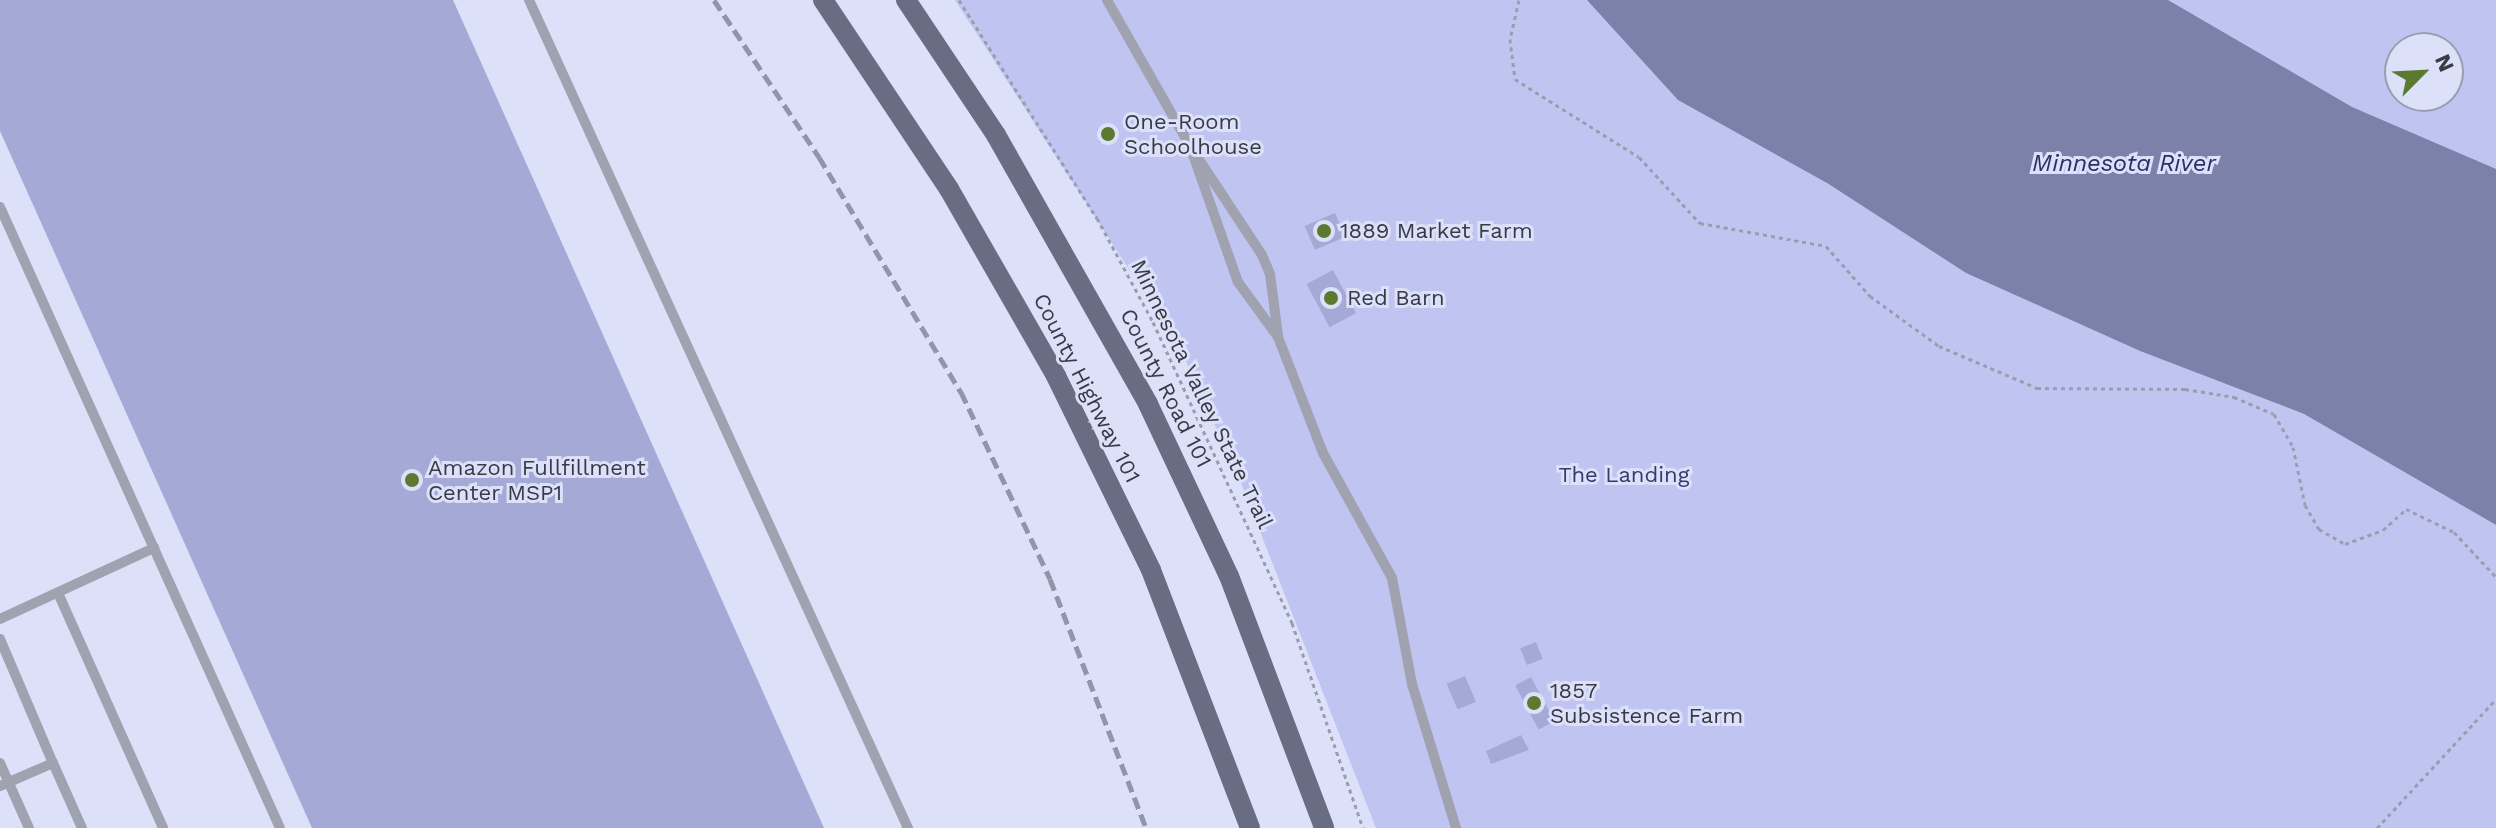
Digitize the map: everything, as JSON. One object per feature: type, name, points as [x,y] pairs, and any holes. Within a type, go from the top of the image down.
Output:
[{"type":"main road","name":"County Highway 101","points":[[823,0],[949,189],[1056,376],[1151,570],[1250,828]]},
{"type":"main road","name":"County Road 101","points":[[906,0],[996,135],[1148,404],[1229,576],[1324,828]]},
{"type":"lane","points":[[529,0],[908,828]]},
{"type":"lane","points":[[1107,0],[1190,146],[1262,255],[1270,274],[1278,337],[1323,453],[1392,578],[1412,684],[1456,828]]},
{"type":"lane","points":[[1190,146],[1238,282],[1278,337]]},
{"type":"lane","points":[[0,207],[280,828]]},
{"type":"lane","points":[[0,619],[154,548]]},
{"type":"lane","points":[[58,593],[163,828]]},
{"type":"lane","points":[[0,639],[82,828]]},
{"type":"lane","points":[[0,763],[4,784],[29,828]]},
{"type":"lane","points":[[4,784],[53,763]]},
{"type":"path","name":"Minnesota Valley State Trail","points":[[959,0],[1097,218],[1153,322],[1292,623],[1363,828]]},
{"type":"path","points":[[1519,0],[1510,39],[1515,79],[1639,157],[1700,223],[1826,246],[1870,296],[1939,346],[2037,388],[2185,389],[2234,397],[2274,414],[2293,447],[2305,505],[2319,529],[2345,544],[2383,530],[2406,509],[2454,532],[2496,577]]},
{"type":"path","points":[[2377,828],[2496,699]]},
{"type":"green space","name":"The Landing","points":[[955,0],[1587,0],[1827,183],[1966,273],[2140,351],[2304,414],[2496,525],[2496,828],[1376,828],[1243,488],[1181,350]]},
{"type":"green space","points":[[2113,0],[2496,0],[2496,199]]},
{"type":"water","name":"Minnesota River","points":[[1587,0],[2168,0],[2352,107],[2496,169],[2496,525],[2304,414],[2140,351],[1966,273],[1827,183],[1678,100]]},
{"type":"building","name":"Amazon Fullfillment Center MSP1","points":[[0,0],[453,0],[824,828],[312,828],[0,131]]},
{"type":"building","name":"One-Room Schoolhouse","points":[[1116,126],[1118,140],[1099,143],[1097,129]]},
{"type":"building","name":"1889 Market Farm","points":[[1335,213],[1345,237],[1315,250],[1305,226]]},
{"type":"building","name":"Red Barn","points":[[1333,270],[1356,313],[1330,327],[1307,284]]},
{"type":"building","points":[[1536,642],[1543,659],[1527,665],[1520,648]]},
{"type":"building","points":[[1465,676],[1476,702],[1458,710],[1447,684]]},
{"type":"building","name":"1857 Subsistence Farm","points":[[1531,677],[1554,721],[1539,730],[1515,685]]},
{"type":"building","points":[[1521,735],[1529,750],[1491,764],[1486,751]]},
{"type":"railway","points":[[714,0],[819,157],[961,392],[1050,579],[1146,828]]},
{"type":"place","name":"One-Room Schoolhouse","points":[[1108,134]]},
{"type":"place","name":"1889 Market Farm","points":[[1324,231]]},
{"type":"place","name":"Red Barn","points":[[1331,298]]},
{"type":"place","name":"Amazon Fullfillment Center MSP1","points":[[412,480]]},
{"type":"place","name":"1857 Subsistence Farm","points":[[1534,703]]}]
